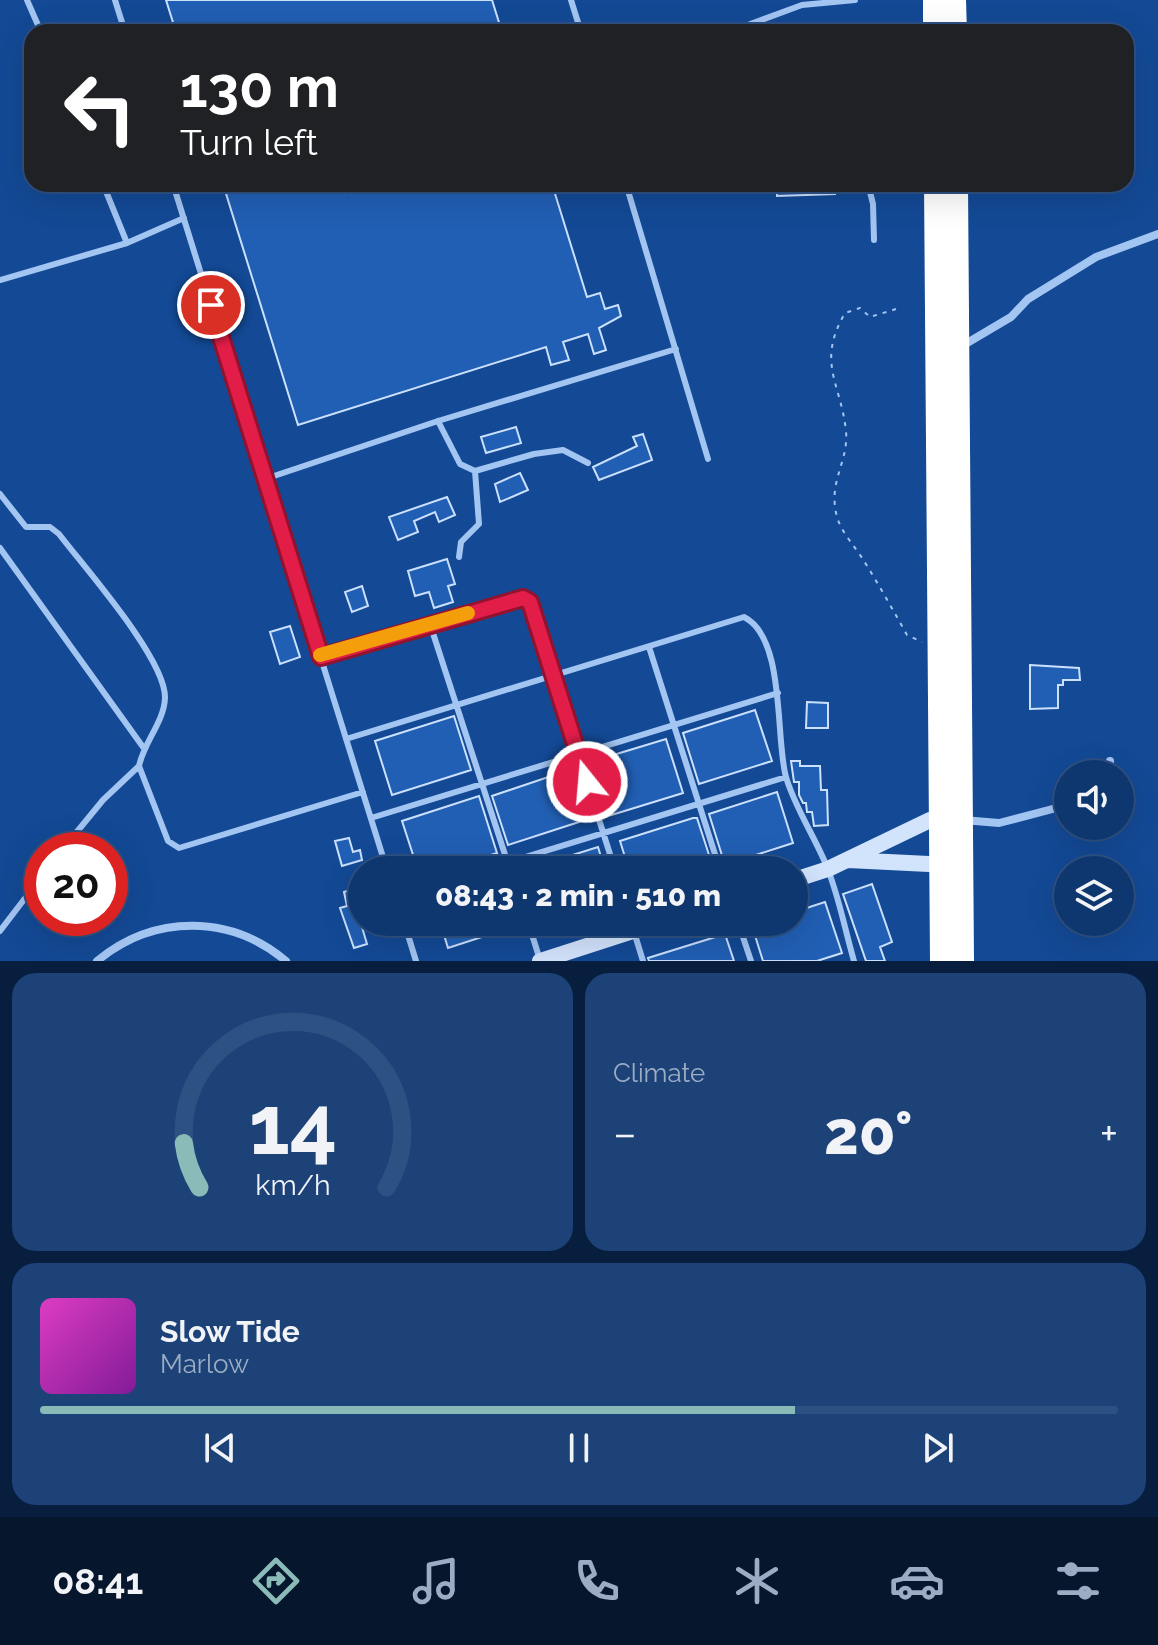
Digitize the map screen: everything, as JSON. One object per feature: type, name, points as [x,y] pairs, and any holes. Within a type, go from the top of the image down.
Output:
[{"type":"highway","points":[[934,0],[934,24]]},
{"type":"highway","points":[[955,0],[956,24]]},
{"type":"highway","points":[[935,192],[939,638],[951,819]]},
{"type":"highway","points":[[941,961],[951,865],[957,192]]},
{"type":"highway","points":[[951,865],[963,961]]},
{"type":"street","points":[[958,349],[1011,317],[1028,299],[1096,257],[1158,234]]},
{"type":"street","points":[[808,875],[930,820],[999,823],[1054,809]]},
{"type":"street","points":[[846,860],[951,865]]},
{"type":"street","points":[[97,961],[137,936],[169,927],[192,925],[225,929],[247,936],[286,961]]},
{"type":"street","points":[[540,961],[606,936]]},
{"type":"lane","points":[[27,0],[38,24]]},
{"type":"lane","points":[[115,0],[122,24]]},
{"type":"lane","points":[[571,0],[578,24]]},
{"type":"lane","points":[[751,24],[802,5],[855,0]]},
{"type":"lane","points":[[106,192],[127,243]]},
{"type":"lane","points":[[176,192],[383,856]]},
{"type":"lane","points":[[628,192],[708,459]]},
{"type":"lane","points":[[870,192],[874,240]]},
{"type":"lane","points":[[0,280],[127,243],[184,218]]},
{"type":"lane","points":[[265,479],[438,421],[676,349]]},
{"type":"lane","points":[[438,421],[460,464],[475,471],[534,454],[563,450],[588,463]]},
{"type":"lane","points":[[459,557],[461,542],[479,524],[475,471]]},
{"type":"lane","points":[[0,494],[26,527],[50,527],[59,534],[156,665],[165,694],[164,706],[143,747],[139,766],[168,841],[179,848],[363,792]]},
{"type":"lane","points":[[0,548],[143,747]]},
{"type":"lane","points":[[321,657],[523,598],[530,602],[610,856]]},
{"type":"lane","points":[[346,739],[744,617],[754,621],[764,637],[778,693],[786,777],[828,869],[854,961]]},
{"type":"lane","points":[[430,624],[506,856]]},
{"type":"lane","points":[[649,647],[715,856]]},
{"type":"lane","points":[[371,818],[778,693]]},
{"type":"lane","points":[[77,832],[103,800],[139,766]]},
{"type":"lane","points":[[539,856],[786,777]]},
{"type":"lane","points":[[0,931],[24,900]]},
{"type":"lane","points":[[408,936],[416,961]]},
{"type":"lane","points":[[532,936],[540,961]]},
{"type":"lane","points":[[635,936],[643,961]]},
{"type":"lane","points":[[743,936],[751,961]]},
{"type":"path","points":[[896,309],[870,317],[860,308],[845,313],[831,343],[833,375],[846,430],[845,455],[837,470],[836,506],[838,521],[907,635],[918,642],[939,638]]},
{"type":"building","points":[[166,0],[492,0],[500,24],[174,24]]},
{"type":"building","points":[[225,192],[554,192],[587,297],[600,293],[605,309],[618,305],[621,316],[599,328],[606,350],[594,354],[588,334],[563,342],[569,360],[551,365],[546,347],[298,425]]},
{"type":"building","points":[[777,192],[835,192],[835,194],[777,196]]},
{"type":"building","points":[[516,427],[521,443],[486,453],[481,437]]},
{"type":"building","points":[[643,434],[652,460],[599,480],[593,467],[637,446],[633,437]]},
{"type":"building","points":[[520,473],[528,490],[500,502],[495,484]]},
{"type":"building","points":[[447,497],[455,515],[439,522],[435,512],[414,521],[418,532],[398,540],[389,517]]},
{"type":"building","points":[[447,559],[455,584],[448,586],[453,602],[434,608],[429,592],[415,596],[408,571]]},
{"type":"building","points":[[362,586],[368,606],[352,612],[345,592]]},
{"type":"building","points":[[290,626],[300,657],[280,664],[270,632]]},
{"type":"building","points":[[1030,665],[1079,668],[1080,680],[1063,680],[1063,685],[1058,685],[1058,708],[1030,709]]},
{"type":"building","points":[[807,702],[828,703],[828,728],[806,728]]},
{"type":"building","points":[[755,710],[772,761],[699,784],[683,733]]},
{"type":"building","points":[[454,716],[471,770],[392,795],[375,741]]},
{"type":"building","points":[[666,739],[683,793],[605,817],[587,763]]},
{"type":"building","points":[[791,761],[800,761],[800,766],[820,766],[821,790],[827,790],[828,825],[814,826],[812,812],[807,812],[806,803],[799,795],[799,782],[794,782]]},
{"type":"building","points":[[566,771],[582,821],[508,845],[492,796]]},
{"type":"building","points":[[777,792],[793,843],[753,856],[722,856],[709,814]]},
{"type":"building","points":[[479,796],[497,853],[488,856],[413,856],[402,821]]},
{"type":"building","points":[[697,818],[709,856],[625,856],[620,841]]},
{"type":"building","points":[[349,838],[353,852],[360,850],[361,856],[348,856],[348,864],[342,866],[335,841]]},
{"type":"building","points":[[598,847],[601,856],[569,856]]},
{"type":"building","points":[[872,884],[892,942],[880,947],[885,961],[866,961],[843,894]]},
{"type":"building","points":[[348,891],[348,931],[340,908],[347,906],[344,892]]},
{"type":"building","points":[[825,902],[842,953],[817,961],[763,961],[755,936],[808,936],[808,907]]},
{"type":"building","points":[[350,936],[365,936],[367,944],[354,948]]},
{"type":"building","points":[[444,936],[485,936],[448,948]]},
{"type":"building","points":[[726,936],[734,961],[649,961],[648,958]]},
{"type":"slow traffic","points":[[320,655],[468,613]]},
{"type":"route","points":[[211,305],[321,657],[523,598],[530,602],[587,782]]}]
